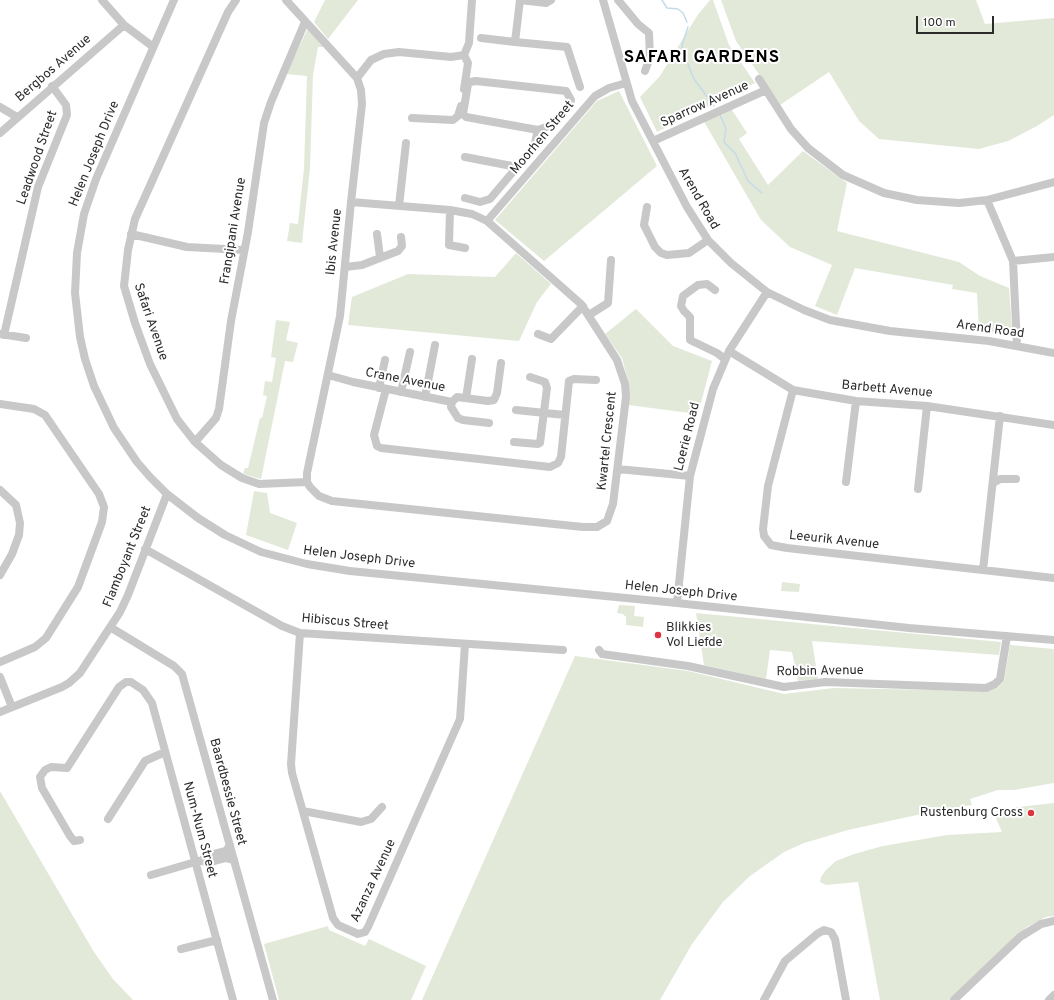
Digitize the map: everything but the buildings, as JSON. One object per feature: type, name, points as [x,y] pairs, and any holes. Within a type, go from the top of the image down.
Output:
[{"type":"street","points":[[102,0],[124,25],[152,46]]},
{"type":"street","name":"Helen Joseph Drive","points":[[174,0],[152,46],[96,179],[84,214],[77,253],[75,293],[80,337],[85,359],[104,411],[137,462],[167,494],[198,518],[225,535],[261,552],[307,564],[350,571],[677,603],[901,627],[1054,640]]},
{"type":"street","name":"Safari Avenue","points":[[236,0],[228,12],[192,96],[150,185],[131,234],[124,277],[126,296],[150,364],[172,411],[195,442],[221,465],[238,475],[259,484],[307,482]]},
{"type":"street","name":"Ibis Avenue","points":[[286,0],[357,78],[361,90],[362,104],[338,332],[307,473],[307,482]]},
{"type":"street","points":[[412,118],[449,121],[458,116],[468,63],[464,55],[469,42],[472,0]]},
{"type":"street","points":[[516,42],[519,0],[548,3],[551,0]]},
{"type":"street","name":"Arend Road","points":[[603,0],[632,101],[687,207],[708,240],[731,263],[767,292],[804,310],[830,320],[890,331],[1017,345],[1054,353]]},
{"type":"street","points":[[618,0],[638,24],[649,33],[650,57],[645,71]]},
{"type":"street","name":"Frangipani Avenue","points":[[195,442],[216,418],[220,409],[231,320],[266,115],[305,22]]},
{"type":"street","name":"Bergbos Avenue","points":[[0,133],[52,86],[124,25]]},
{"type":"street","points":[[481,38],[567,47],[580,87]]},
{"type":"street","points":[[357,78],[371,60],[384,54],[399,52],[451,57],[464,55]]},
{"type":"street","points":[[759,79],[798,138],[834,169],[854,181],[896,197],[947,203],[987,200],[1054,182]]},
{"type":"street","points":[[472,81],[566,91],[571,100],[570,105],[552,125],[538,130],[464,116],[468,84],[472,81]]},
{"type":"street","name":"Moorhen Street","points":[[487,222],[561,133],[595,96],[609,88],[626,83]]},
{"type":"street","name":"Leadwood Street","points":[[2,334],[38,186],[67,115],[66,105],[52,86]]},
{"type":"street","name":"Sparrow Avenue","points":[[653,141],[766,90]]},
{"type":"street","points":[[0,107],[16,118]]},
{"type":"street","points":[[552,125],[561,133]]},
{"type":"street","points":[[465,198],[480,202],[490,199],[534,147],[538,130]]},
{"type":"street","points":[[399,206],[406,143]]},
{"type":"street","points":[[465,158],[517,167]]},
{"type":"street","points":[[987,200],[1013,261],[1017,345]]},
{"type":"street","name":"Kwartel Crescent","points":[[307,482],[319,496],[332,501],[591,527],[602,524],[610,516],[618,469],[626,397],[625,384],[617,360],[583,306],[487,222],[472,214],[450,210],[351,202]]},
{"type":"street","points":[[647,207],[644,225],[655,247],[661,253],[667,255],[689,253],[708,240]]},
{"type":"street","points":[[450,210],[449,245],[453,247],[465,248]]},
{"type":"street","points":[[131,234],[188,247],[244,250]]},
{"type":"street","points":[[377,234],[380,258]]},
{"type":"street","points":[[345,266],[358,266],[401,249],[401,237]]},
{"type":"street","points":[[1013,261],[1054,256]]},
{"type":"street","points":[[589,316],[608,303],[611,260]]},
{"type":"street","points":[[715,290],[707,284],[698,285],[683,296],[681,306],[691,320],[690,340],[717,353],[725,360]]},
{"type":"street","name":"Loerie Road","points":[[677,603],[690,476],[713,389],[729,351],[767,292]]},
{"type":"street","points":[[538,334],[552,339],[563,325],[583,306]]},
{"type":"street","points":[[2,334],[26,338]]},
{"type":"street","points":[[425,397],[435,345]]},
{"type":"street","name":"Barbett Avenue","points":[[729,351],[793,390],[856,401],[927,406],[1054,425]]},
{"type":"street","points":[[401,392],[410,352]]},
{"type":"street","points":[[385,360],[374,436],[377,446],[387,450],[550,468],[558,463],[561,457],[569,381],[574,379],[596,380]]},
{"type":"street","points":[[466,398],[472,360]]},
{"type":"street","points":[[452,402],[457,397],[488,401],[494,400],[497,393],[501,363]]},
{"type":"street","name":"Crane Avenue","points":[[328,375],[382,388],[452,402],[451,407],[458,418],[489,423]]},
{"type":"street","points":[[514,442],[539,444],[547,384],[530,377]]},
{"type":"street","name":"Leeurik Avenue","points":[[793,390],[768,486],[763,529],[764,536],[771,545],[1054,578]]},
{"type":"street","points":[[846,482],[856,401]]},
{"type":"street","points":[[0,404],[34,409],[45,415],[99,494],[104,507],[102,522],[78,587],[46,638],[35,647],[0,662]]},
{"type":"street","points":[[918,490],[927,406]]},
{"type":"street","points":[[516,410],[565,415]]},
{"type":"street","points":[[983,570],[1000,416]]},
{"type":"street","points":[[618,469],[690,476]]},
{"type":"street","points":[[993,482],[1000,479],[1016,478]]},
{"type":"street","points":[[0,490],[16,505],[20,523],[19,535],[12,554],[0,575]]},
{"type":"street","name":"Flamboyant Street","points":[[0,712],[69,683],[80,673],[110,627],[128,595],[167,494]]},
{"type":"street","name":"Hibiscus Street","points":[[145,549],[282,626],[300,633],[563,650]]},
{"type":"street","name":"Baardbessie Street","points":[[110,627],[174,666],[182,674],[273,1000]]},
{"type":"street","name":"Azanza Avenue","points":[[300,633],[291,764],[294,782],[333,918],[336,923],[347,930],[358,934],[362,933],[368,927],[460,719],[465,644]]},
{"type":"street","name":"Robbin Avenue","points":[[599,650],[602,654],[688,666],[784,687],[825,682],[986,688],[1000,680],[1007,636]]},
{"type":"street","points":[[0,677],[12,707]]},
{"type":"street","name":"Num-Num Street","points":[[80,840],[71,839],[40,784],[40,777],[46,769],[55,767],[64,769],[68,766],[123,683],[131,682],[146,693],[152,703],[165,752],[198,861],[233,1000]]},
{"type":"street","points":[[108,819],[145,761],[165,752]]},
{"type":"street","points":[[303,811],[362,822],[371,819],[382,807]]},
{"type":"street","points":[[152,875],[198,861],[206,856],[226,851],[230,845]]},
{"type":"street","points":[[198,861],[207,863],[228,858],[234,860]]},
{"type":"street","points":[[954,1000],[1020,937],[1041,924],[1054,921]]},
{"type":"street","points":[[764,1000],[785,961],[817,934],[824,930],[828,930],[833,935],[846,1000]]},
{"type":"street","points":[[181,950],[217,940]]},
{"type":"street","points":[[1049,1000],[1054,995]]},
{"type":"green space","points":[[325,0],[358,0],[328,39],[314,22]]},
{"type":"green space","points":[[710,0],[713,0],[729,45],[755,83],[657,132],[640,97],[660,76],[697,16]]},
{"type":"green space","points":[[721,0],[976,0],[985,24],[1054,18],[1054,115],[1037,126],[1008,141],[979,149],[879,139],[859,121],[829,72],[780,105],[736,41]]},
{"type":"green space","points":[[308,28],[326,47],[318,47],[313,75],[310,168],[302,243],[287,241],[290,223],[298,224],[304,168],[307,76],[286,74]]},
{"type":"green space","points":[[619,91],[657,166],[544,261],[495,220],[597,101]]},
{"type":"green space","points":[[730,107],[747,133],[739,139],[768,185],[803,151],[847,183],[837,231],[959,262],[980,276],[1009,288],[1012,329],[1008,334],[979,331],[977,293],[952,289],[953,285],[855,268],[837,315],[815,306],[832,265],[790,247],[761,220],[703,120]]},
{"type":"green space","points":[[516,253],[551,284],[537,302],[519,341],[348,325],[352,297],[408,274],[495,277]]},
{"type":"green space","points":[[636,309],[673,346],[712,361],[698,414],[628,405],[628,381],[622,358],[605,334]]},
{"type":"green space","points":[[276,320],[290,322],[286,340],[298,343],[293,362],[285,361],[261,479],[243,474],[245,468],[248,468],[260,418],[262,418],[267,396],[263,395],[265,381],[272,382],[276,358],[271,357]]},
{"type":"green space","points":[[254,491],[267,493],[270,513],[297,523],[288,550],[246,535]]},
{"type":"green space","points":[[782,582],[800,584],[799,592],[781,591]]},
{"type":"green space","points":[[619,605],[635,606],[634,616],[644,617],[643,627],[626,625],[626,617],[623,614],[617,613]]},
{"type":"green space","points":[[696,613],[1001,642],[999,655],[812,641],[818,679],[798,681],[792,652],[770,650],[766,679],[704,665]]},
{"type":"green space","points":[[1010,645],[1054,649],[1054,783],[1014,790],[998,790],[970,799],[972,805],[926,813],[848,830],[804,843],[784,852],[750,876],[723,902],[692,944],[660,1000],[422,1000],[575,656],[688,671],[784,694],[834,688],[988,691],[998,687],[1004,681]]},
{"type":"green space","points":[[0,791],[94,952],[113,979],[133,1000],[0,1000]]},
{"type":"green space","points":[[1054,803],[1054,916],[1046,917],[1027,927],[949,1000],[880,1000],[858,882],[826,885],[820,882],[821,877],[826,870],[836,861],[883,846],[947,835],[1002,832],[995,816],[995,812],[1001,809]]},
{"type":"green space","points":[[328,926],[329,930],[365,946],[369,939],[426,966],[411,1000],[279,1000],[264,944]]},
{"type":"waterway","points":[[662,0],[667,8],[678,9],[683,13],[687,22]]},
{"type":"waterway","points":[[688,27],[682,45],[683,52],[694,79],[714,106]]},
{"type":"waterway","points":[[720,115],[726,129],[724,142],[735,153],[748,181],[762,193]]},
{"type":"place","name":"Blikkies Vol Liefde","points":[[658,635]]},
{"type":"place","name":"Rustenburg Cross","points":[[1031,813]]},
{"type":"district","name":"SAFARI GARDENS","points":[[702,59]]}]
